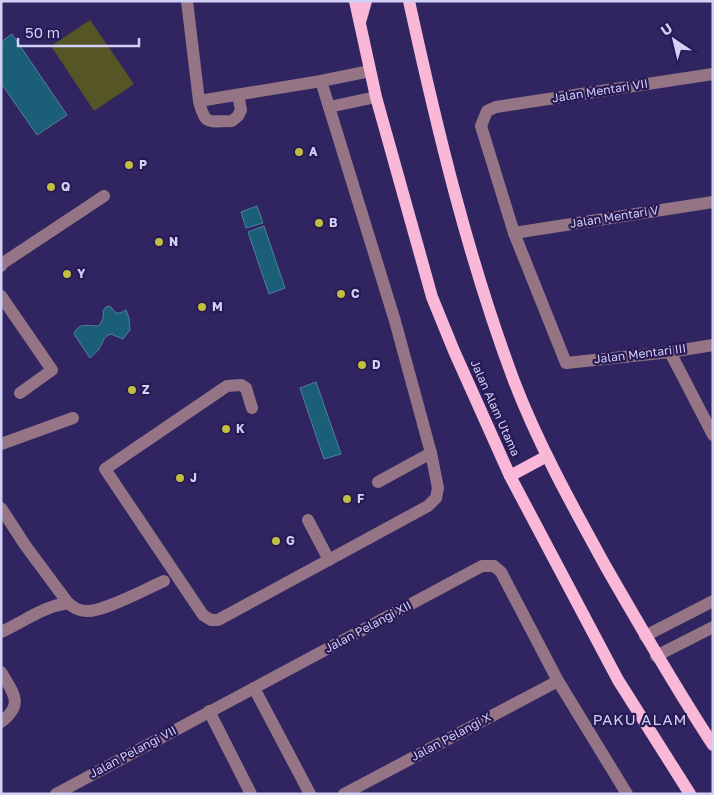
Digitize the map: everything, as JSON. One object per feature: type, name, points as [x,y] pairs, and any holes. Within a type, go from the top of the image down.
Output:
[{"type":"main road","name":"Jalan Alam Utama","points":[[355,1],[376,97],[432,297],[510,476],[618,680],[690,794]]},
{"type":"main road","points":[[359,24],[366,1]]},
{"type":"main road","points":[[409,1],[460,214],[487,304],[515,383],[547,456],[582,524],[656,656],[713,745]]},
{"type":"main road","points":[[510,476],[547,456]]},
{"type":"street","points":[[187,1],[202,116],[208,121],[232,121],[241,110],[238,95]]},
{"type":"street","points":[[199,101],[321,82],[370,71]]},
{"type":"street","name":"Jalan Mentari VII","points":[[514,232],[481,126],[487,111],[496,107],[713,74]]},
{"type":"street","points":[[252,408],[246,388],[241,385],[227,386],[105,469],[203,615],[211,620],[218,620],[329,560],[428,506],[436,498],[438,488],[432,453],[395,320],[321,82]]},
{"type":"street","points":[[329,108],[376,97]]},
{"type":"street","points":[[1,266],[104,196]]},
{"type":"street","name":"Jalan Mentari V","points":[[514,232],[713,203]]},
{"type":"street","name":"Jalan Mentari III","points":[[514,232],[566,363],[670,352],[713,345]]},
{"type":"street","points":[[1,296],[52,370],[20,393]]},
{"type":"street","points":[[670,352],[713,435]]},
{"type":"street","points":[[1,444],[74,418]]},
{"type":"street","points":[[378,482],[432,453]]},
{"type":"street","points":[[1,508],[25,545],[68,603],[76,609],[84,612],[100,609],[164,581]]},
{"type":"street","points":[[308,520],[329,560]]},
{"type":"street","name":"Jalan Pelangi XII","points":[[209,711],[482,566],[494,566],[501,572],[558,681]]},
{"type":"street","points":[[645,636],[713,601]]},
{"type":"street","points":[[1,632],[25,621],[41,610],[68,603]]},
{"type":"street","points":[[656,656],[713,627]]},
{"type":"street","points":[[1,672],[14,697],[15,706],[13,711],[1,722]]},
{"type":"street","points":[[558,681],[627,794]]},
{"type":"street","name":"Jalan Pelangi X","points":[[344,794],[558,681]]},
{"type":"street","points":[[254,688],[310,794]]},
{"type":"street","points":[[209,711],[251,794]]},
{"type":"street","name":"Jalan Pelangi VII","points":[[56,794],[209,711]]},
{"type":"shaded area","points":[[90,20],[134,84],[94,111],[51,46]]},
{"type":"water","points":[[12,34],[67,115],[37,135],[1,83],[1,42]]},
{"type":"water","points":[[257,206],[263,223],[246,228],[241,212]]},
{"type":"water","points":[[264,226],[285,288],[269,294],[248,232]]},
{"type":"water","points":[[110,306],[116,313],[126,310],[130,330],[123,339],[111,334],[106,337],[98,350],[90,358],[74,334],[81,326],[98,326],[103,319],[103,311],[106,307]]},
{"type":"water","points":[[316,382],[341,454],[324,459],[300,388]]},
{"type":"place","name":"A","points":[[299,152]]},
{"type":"place","name":"P","points":[[129,165]]},
{"type":"place","name":"Q","points":[[51,187]]},
{"type":"place","name":"B","points":[[319,223]]},
{"type":"place","name":"N","points":[[159,242]]},
{"type":"place","name":"Y","points":[[67,274]]},
{"type":"place","name":"C","points":[[341,294]]},
{"type":"place","name":"M","points":[[202,307]]},
{"type":"place","name":"D","points":[[362,365]]},
{"type":"place","name":"Z","points":[[132,390]]},
{"type":"place","name":"K","points":[[226,429]]},
{"type":"place","name":"J","points":[[180,478]]},
{"type":"place","name":"F","points":[[347,499]]},
{"type":"place","name":"G","points":[[276,541]]},
{"type":"district","name":"PAKU ALAM","points":[[640,720]]}]
